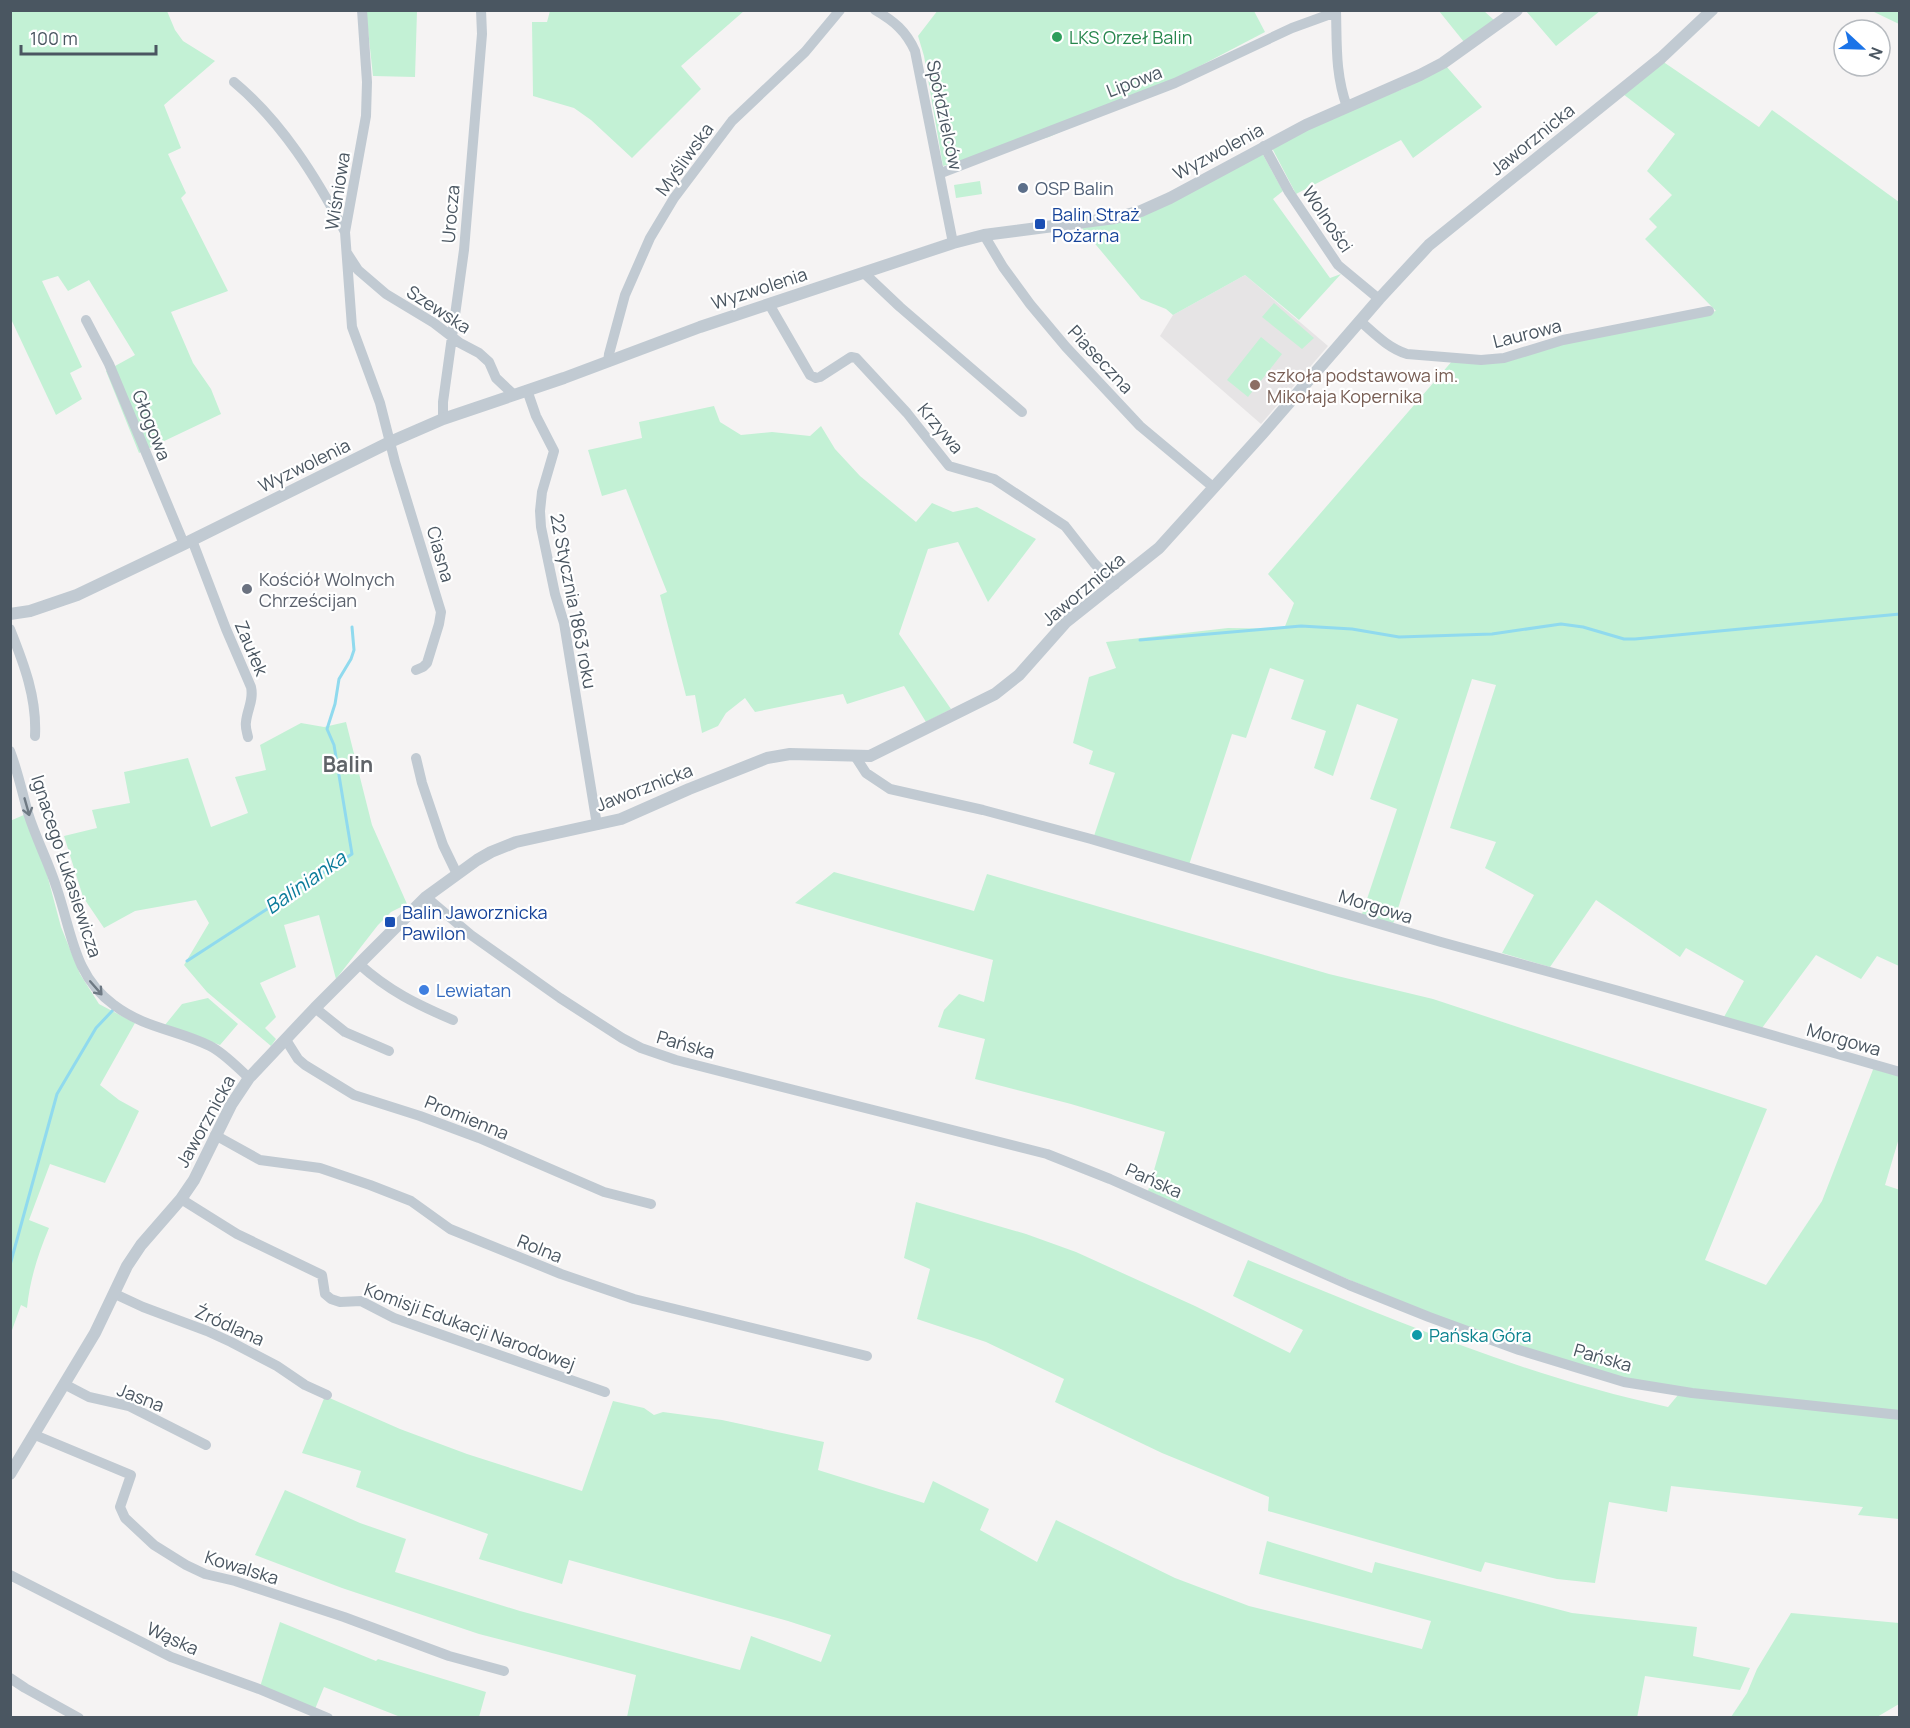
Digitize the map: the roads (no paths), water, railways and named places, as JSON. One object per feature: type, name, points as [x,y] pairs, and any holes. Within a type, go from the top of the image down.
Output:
[{"type":"street","name":"Wiśniowa","points":[[362,10],[367,82],[366,116],[345,232],[346,252],[352,327],[380,403],[390,442]]},
{"type":"street","name":"Urocza","points":[[443,418],[464,250],[482,34],[481,10]]},
{"type":"street","name":"Myśliwska","points":[[608,362],[625,295],[650,238],[674,198],[732,121],[805,52],[840,10]]},
{"type":"street","name":"Spółdzielców","points":[[875,10],[902,28],[915,51],[953,243]]},
{"type":"street","name":"Wyzwolenia","points":[[10,614],[30,611],[77,594],[443,418],[608,362],[700,327],[953,243],[984,235],[1130,215],[1156,205],[1264,146],[1396,87],[1443,63],[1516,10]]},
{"type":"street","name":"Jaworznicka","points":[[10,1474],[95,1333],[127,1266],[141,1245],[181,1198],[203,1164],[231,1105],[249,1078],[426,897],[491,852],[516,842],[597,825],[637,813],[689,789],[767,758],[790,754],[870,756],[995,694],[1019,675],[1066,622],[1159,548],[1414,261],[1448,229],[1661,58],[1712,10]]},
{"type":"street","name":"Lipowa","points":[[940,173],[1175,83],[1292,28],[1336,11],[1335,45],[1340,88],[1347,107]]},
{"type":"street","points":[[234,82],[255,99],[286,136],[345,232]]},
{"type":"street","name":"Wolności","points":[[1264,146],[1289,192],[1338,265],[1379,299]]},
{"type":"street","name":"Piaseczna","points":[[984,235],[1010,276],[1066,347],[1140,426],[1213,487]]},
{"type":"street","name":"Szewska","points":[[346,252],[357,270],[386,294],[479,353],[489,362],[496,378],[513,394]]},
{"type":"street","points":[[864,273],[1022,412]]},
{"type":"street","name":"Krzywa","points":[[769,304],[810,375],[820,378],[850,357],[856,358],[906,412],[949,466],[994,479],[1065,526],[1114,585]]},
{"type":"street","name":"Laurowa","points":[[1360,321],[1383,342],[1407,354],[1481,360],[1504,358],[1563,340],[1709,311]]},
{"type":"street","name":"Głogowa","points":[[86,320],[109,364],[188,542]]},
{"type":"street","name":"22 Stycznia 1863 roku","points":[[527,390],[536,416],[554,451],[542,492],[541,527],[555,594],[564,623],[597,825]]},
{"type":"street","name":"Ciasna","points":[[390,442],[441,612],[427,663],[423,668],[416,670]]},
{"type":"street","name":"Zaułek","points":[[188,542],[251,687],[250,705],[245,725],[248,737]]},
{"type":"street","points":[[10,629],[31,686],[36,736]]},
{"type":"street","name":"Ignacego Łukasiewicza","points":[[10,751],[18,772],[28,813],[59,895],[72,944],[92,986],[117,1007],[140,1020],[162,1030],[211,1046],[249,1078]]},
{"type":"street","name":"Morgowa","points":[[855,756],[866,773],[890,789],[983,810],[1091,839],[1441,942],[1899,1072]]},
{"type":"street","points":[[416,758],[443,845],[457,874]]},
{"type":"street","name":"Pańska","points":[[426,897],[471,935],[560,998],[640,1048],[1047,1154],[1110,1179],[1349,1285],[1429,1317],[1519,1350],[1624,1382],[1692,1393],[1899,1415]]},
{"type":"street","points":[[359,964],[378,982],[408,1000],[453,1020]]},
{"type":"street","points":[[315,1008],[345,1032],[389,1051]]},
{"type":"street","name":"Promienna","points":[[286,1040],[298,1059],[305,1065],[354,1095],[479,1138],[604,1192],[651,1204]]},
{"type":"street","name":"Rolna","points":[[215,1136],[260,1160],[320,1168],[370,1185],[411,1201],[450,1229],[561,1274],[634,1299],[867,1356]]},
{"type":"street","name":"Komisji Edukacji Narodowej","points":[[181,1198],[237,1234],[322,1275],[325,1294],[331,1299],[340,1302],[361,1301],[394,1318],[605,1392]]},
{"type":"street","name":"Źródlana","points":[[115,1294],[231,1342],[277,1366],[305,1385],[327,1395]]},
{"type":"street","name":"Jasna","points":[[64,1384],[89,1397],[129,1406],[206,1445]]},
{"type":"street","name":"Kowalska","points":[[35,1435],[131,1475],[120,1507],[125,1518],[154,1545],[186,1565],[205,1574],[235,1581],[344,1617],[449,1656],[504,1671]]},
{"type":"street","name":"Wąska","points":[[10,1575],[171,1657],[259,1689],[328,1718]]},
{"type":"street","points":[[10,1678],[79,1718]]},
{"type":"waterway","points":[[1140,640],[1301,626],[1352,629],[1399,637],[1492,634],[1561,624],[1583,627],[1624,639],[1635,639],[1900,614]]},
{"type":"waterway","name":"Balinianka","points":[[187,961],[352,854],[334,745],[327,729],[335,704],[339,679],[354,650],[352,627]]},
{"type":"waterway","name":"Balinianka","points":[[10,1265],[57,1094],[96,1028],[113,1010]]},
{"type":"place","name":"LKS Orzeł Balin","points":[[1057,37]]},
{"type":"place","name":"OSP Balin","points":[[1023,188]]},
{"type":"place","name":"Balin Straż Pożarna","points":[[1040,224]]},
{"type":"place","name":"szkoła podstawowa im. Mikołaja Kopernika","points":[[1255,385]]},
{"type":"place","name":"Kościół Wolnych Chrześcijan","points":[[247,589]]},
{"type":"place","name":"Balin Jaworznicka Pawilon","points":[[390,922]]},
{"type":"place","name":"Lewiatan","points":[[424,990]]},
{"type":"place","name":"Pańska Góra","points":[[1417,1335]]},
{"type":"district","name":"Balin","points":[[348,764]]}]
